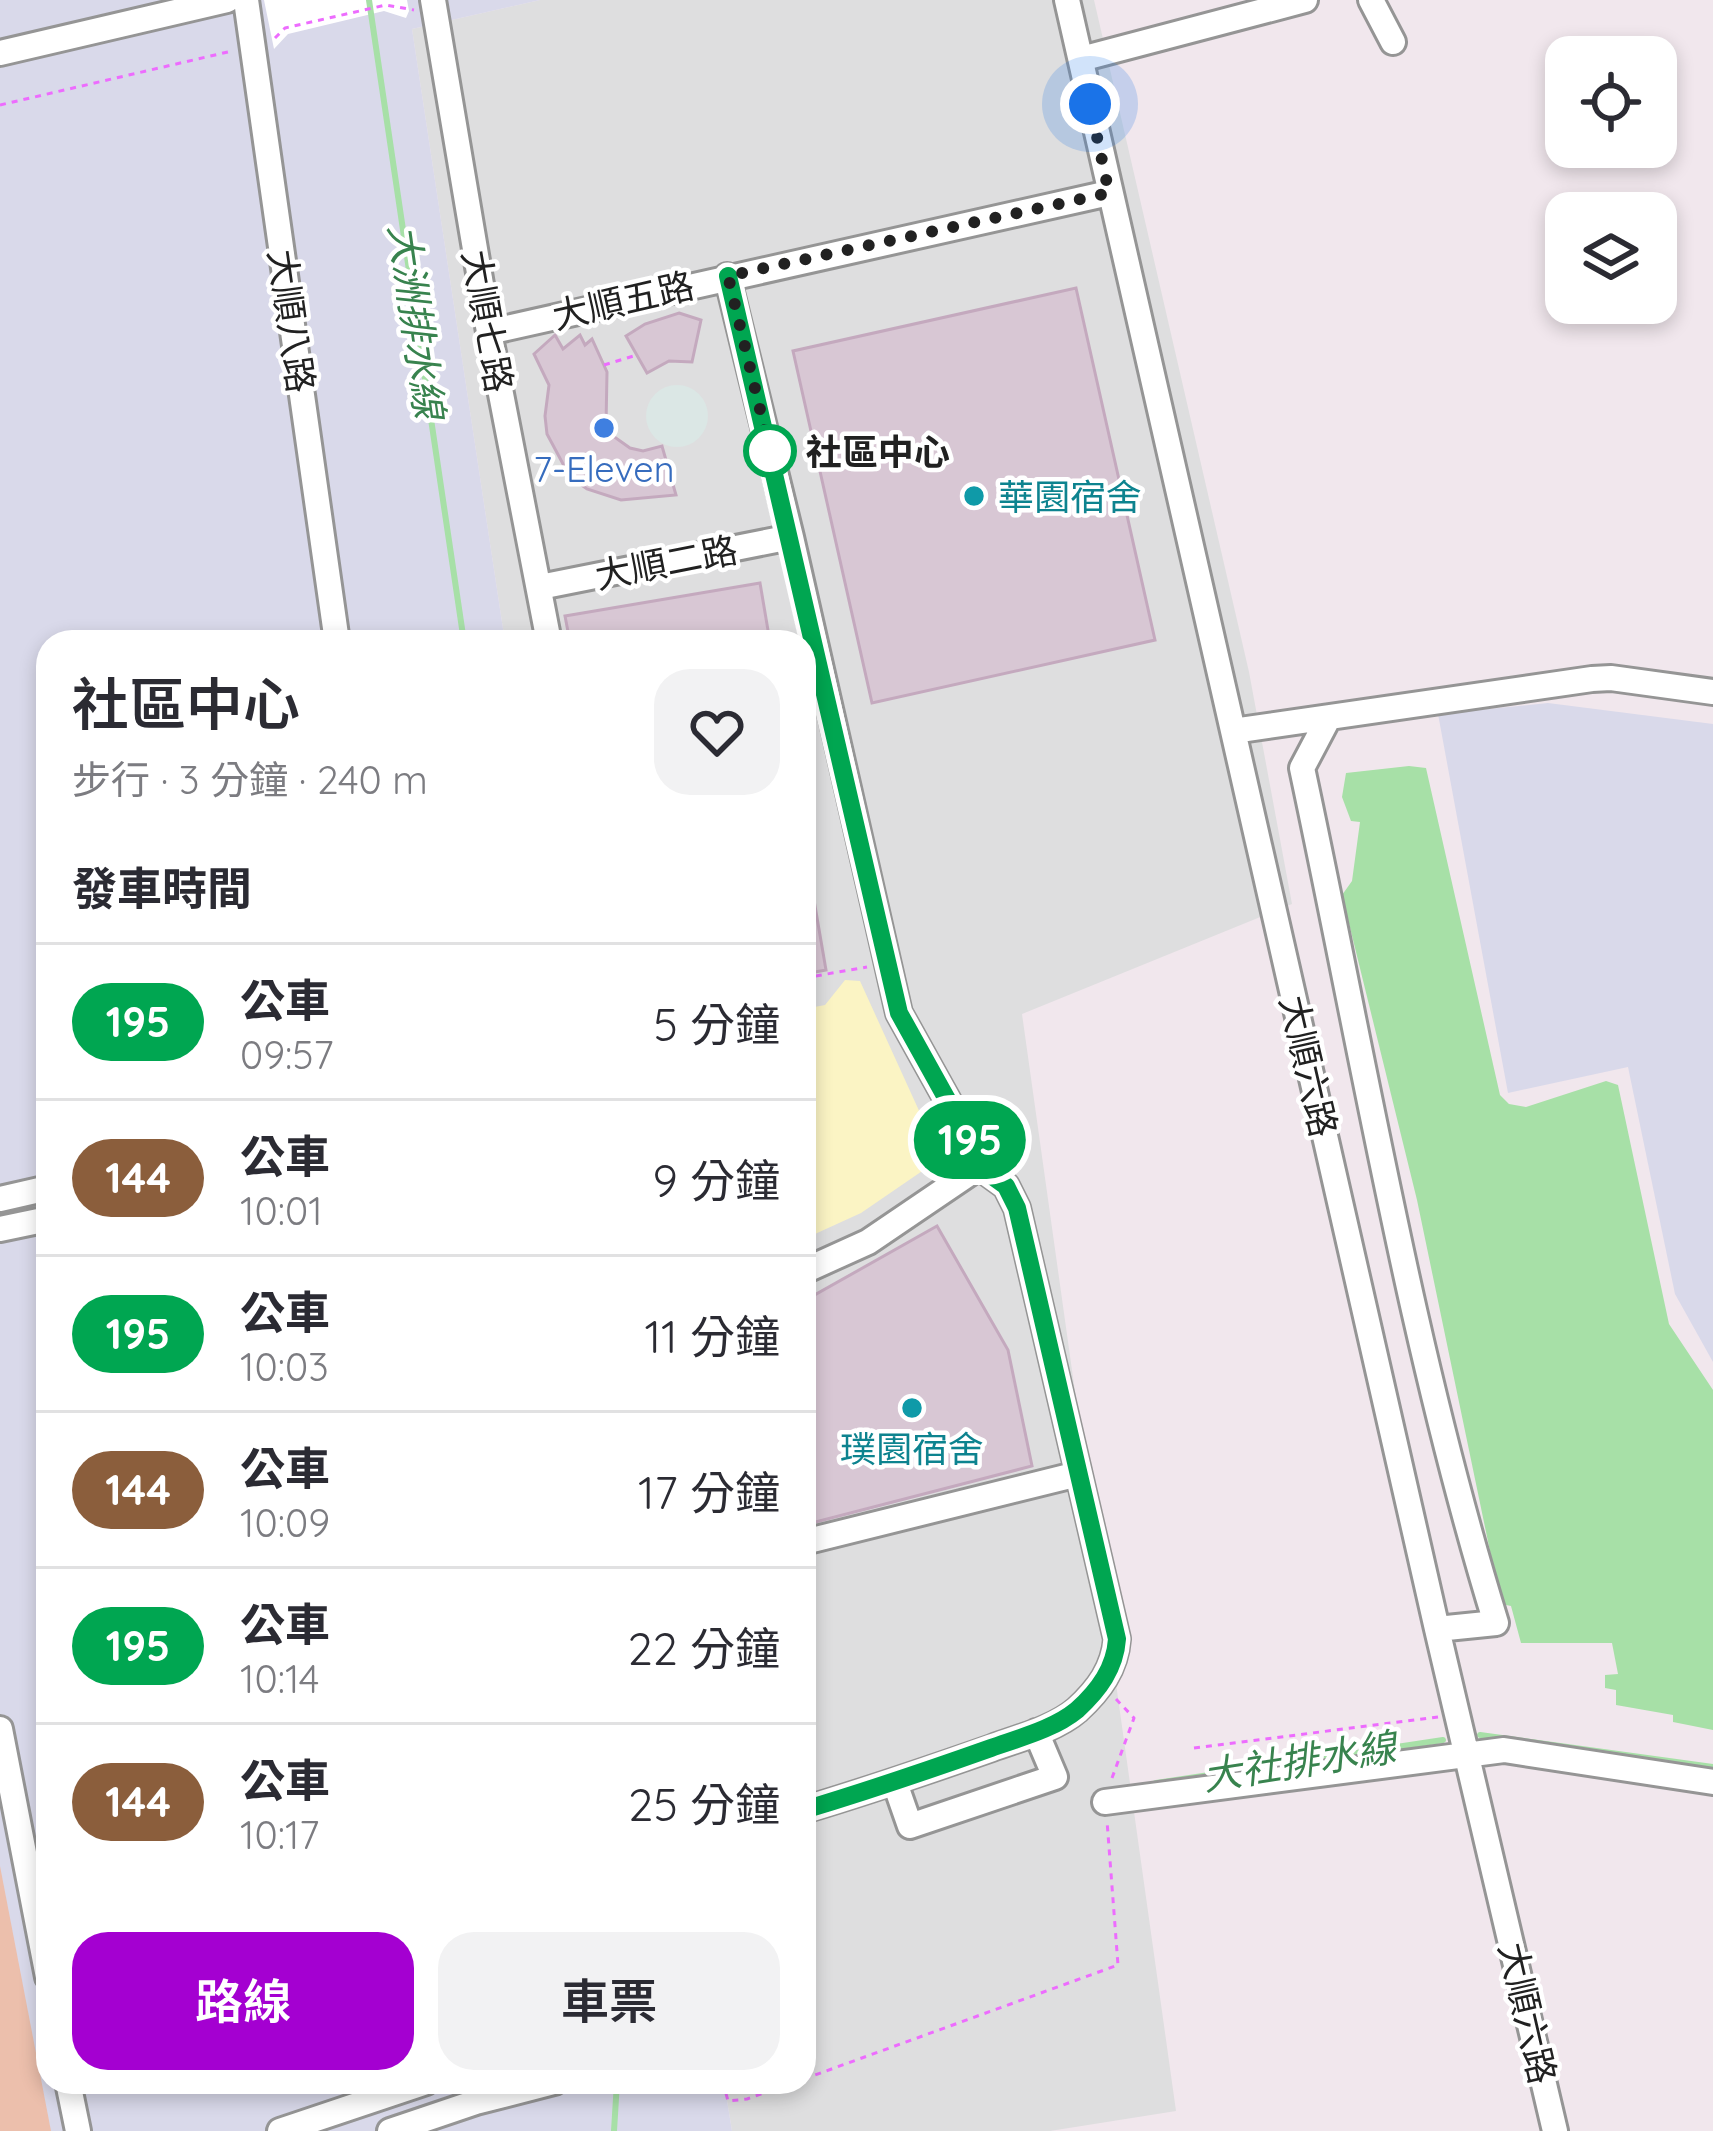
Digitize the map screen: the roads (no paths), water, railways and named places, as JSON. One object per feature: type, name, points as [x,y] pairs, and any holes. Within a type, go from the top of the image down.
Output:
[{"type":"street","points":[[0,52],[227,0]]},
{"type":"street","name":"大順八路","points":[[246,0],[261,44],[335,630]]},
{"type":"street","name":"大順七路","points":[[433,0],[489,332],[547,630]]},
{"type":"street","name":"大順六路","points":[[1067,0],[1436,1629],[1555,2131]]},
{"type":"street","points":[[1081,59],[1305,0]]},
{"type":"street","points":[[1372,0],[1393,42]]},
{"type":"street","name":"大順五路","points":[[489,332],[1109,193]]},
{"type":"street","points":[[728,276],[812,630]]},
{"type":"street","name":"大順二路","points":[[540,586],[791,537]]},
{"type":"street","points":[[816,646],[899,1013],[988,1173],[1006,1186],[1017,1208],[1117,1639],[1116,1660],[1074,1712],[1036,1732],[816,1806]]},
{"type":"street","points":[[1233,730],[1592,679],[1713,692]]},
{"type":"street","points":[[1329,717],[1303,768],[1408,1275],[1473,1549],[1496,1623],[1436,1629]]},
{"type":"street","points":[[816,1266],[868,1242],[983,1164]]},
{"type":"street","points":[[0,1198],[36,1190]]},
{"type":"street","points":[[0,1229],[36,1222]]},
{"type":"street","points":[[816,1539],[1078,1474]]},
{"type":"street","points":[[0,1729],[36,1915]]},
{"type":"street","points":[[895,1783],[910,1826],[1055,1777],[1036,1732]]},
{"type":"street","points":[[1105,1802],[1504,1750],[1713,1782]]},
{"type":"street","points":[[70,2094],[78,2131]]},
{"type":"street","points":[[280,2131],[390,2094]]},
{"type":"street","points":[[390,2131],[467,2094]]},
{"type":"waterway","name":"大洲排水線","points":[[369,0],[462,630]]},
{"type":"waterway","name":"大社排水線","points":[[1480,1735],[1713,1767]]},
{"type":"waterway","name":"大社排水線","points":[[1156,1783],[1443,1740]]},
{"type":"waterway","name":"大洲排水線","points":[[614,2131],[616,2094]]},
{"type":"place","name":"7-Eleven","points":[[604,428]]},
{"type":"place","name":"社區中心","points":[[770,451]]},
{"type":"place","name":"華園宿舍","points":[[974,496]]},
{"type":"place","name":"璞園宿舍","points":[[912,1408]]}]
